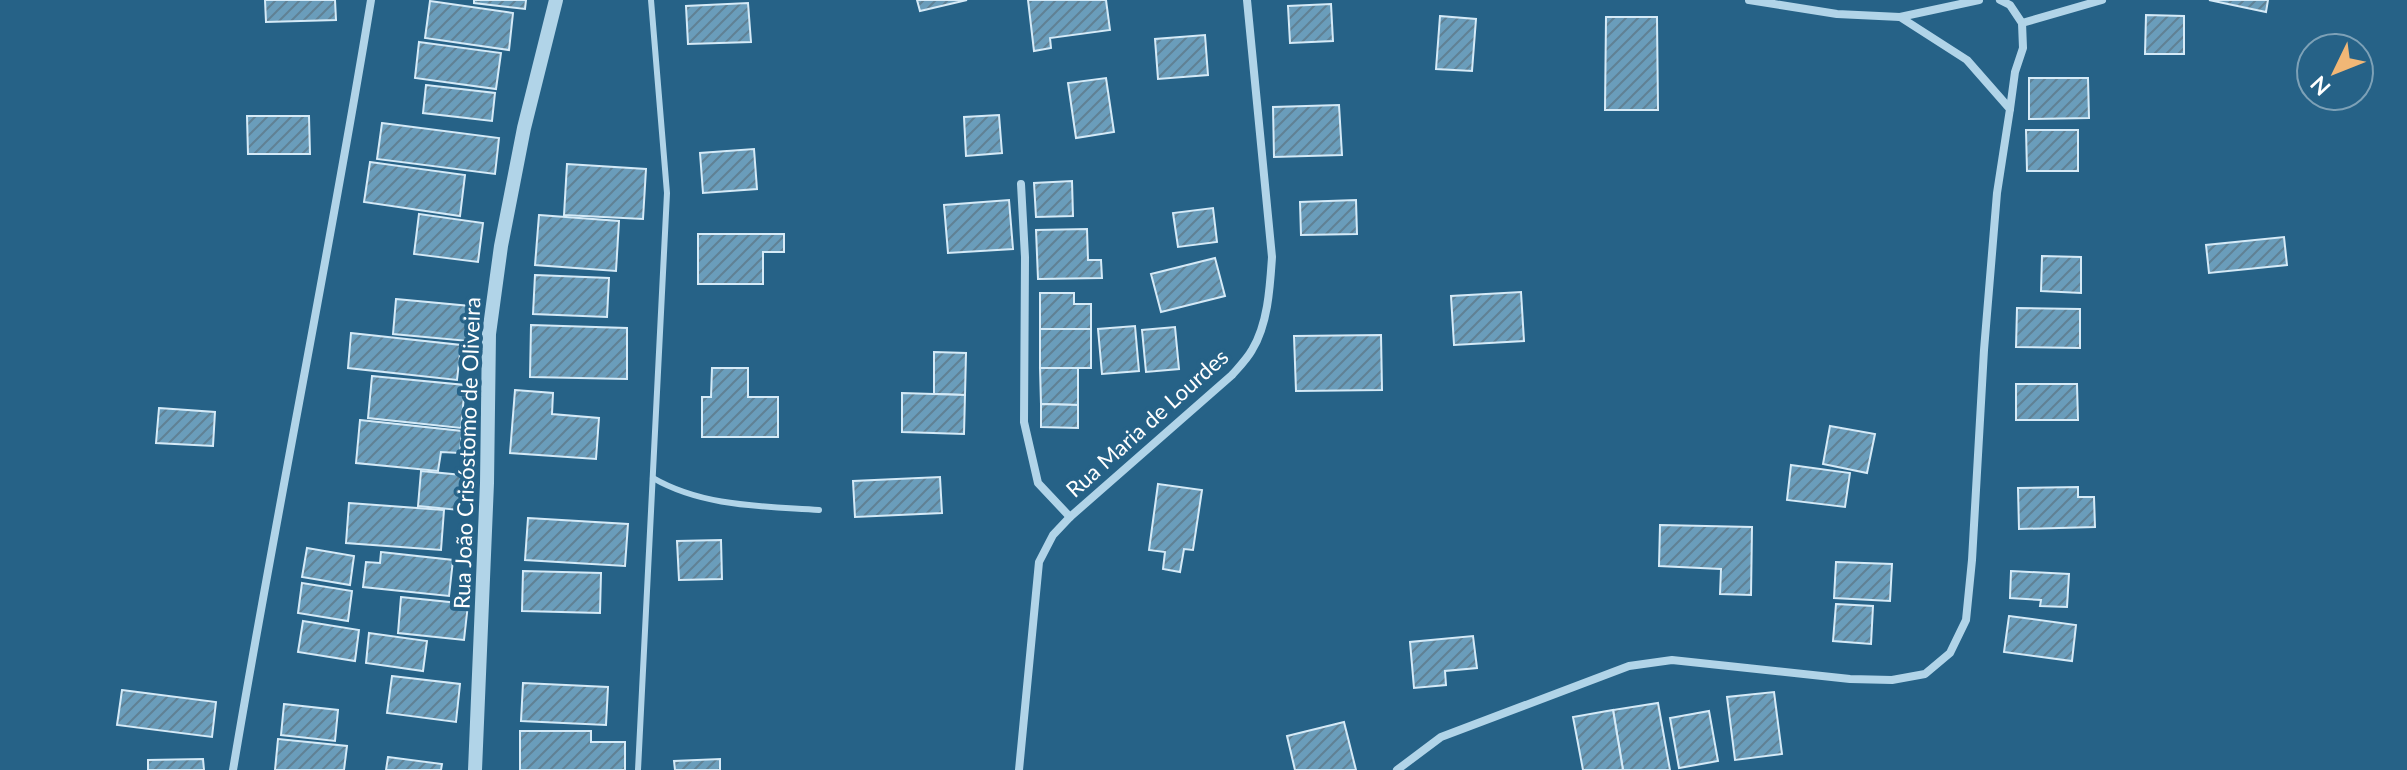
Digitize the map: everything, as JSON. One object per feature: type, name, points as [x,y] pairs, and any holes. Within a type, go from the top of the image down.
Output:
[{"type":"street","points":[[233,770],[371,0]]},
{"type":"street","name":"Rua João Crisóstomo de Oliveira","points":[[475,770],[487,483],[489,334],[501,246],[521,143],[556,0]]},
{"type":"street","name":"Rua Maria de Lourdes","points":[[1019,770],[1039,562],[1053,535],[1232,375],[1253,349],[1263,323],[1272,257],[1247,0]]},
{"type":"street","points":[[1749,0],[1837,14],[1900,17],[1979,0]]},
{"type":"street","points":[[1397,770],[1441,737],[1629,666],[1672,660],[1850,679],[1892,680],[1925,674],[1950,653],[1966,620],[1997,193],[2015,72],[2023,48],[2022,23],[2010,5],[2000,0]]},
{"type":"street","points":[[2022,23],[2102,0]]},
{"type":"street","points":[[1900,17],[1967,60],[2010,109]]},
{"type":"street","points":[[1021,184],[1025,257],[1024,422],[1038,483],[1070,517]]},
{"type":"lane","points":[[638,770],[667,193],[651,0]]},
{"type":"lane","points":[[653,478],[670,488],[721,502],[819,510]]},
{"type":"building","points":[[265,0],[335,0],[336,20],[266,22]]},
{"type":"building","points":[[474,0],[526,0],[525,9],[474,3]]},
{"type":"building","points":[[917,0],[967,0],[920,11]]},
{"type":"building","points":[[1028,0],[1106,0],[1110,30],[1050,38],[1051,48],[1034,51]]},
{"type":"building","points":[[2209,0],[2268,0],[2266,12]]},
{"type":"building","points":[[430,1],[513,13],[509,50],[425,38]]},
{"type":"building","points":[[748,3],[751,42],[688,44],[686,6]]},
{"type":"building","points":[[1331,4],[1333,41],[1290,43],[1288,6]]},
{"type":"building","points":[[2146,15],[2184,16],[2184,54],[2145,54]]},
{"type":"building","points":[[1440,16],[1476,19],[1472,71],[1436,69]]},
{"type":"building","points":[[1606,17],[1657,17],[1658,110],[1605,110]]},
{"type":"building","points":[[1205,35],[1208,75],[1158,79],[1155,39]]},
{"type":"building","points":[[419,42],[501,53],[496,89],[415,78]]},
{"type":"building","points":[[1106,78],[1114,132],[1076,138],[1068,83]]},
{"type":"building","points":[[2029,78],[2088,78],[2089,118],[2029,119]]},
{"type":"building","points":[[426,85],[495,93],[492,121],[423,113]]},
{"type":"building","points":[[1339,105],[1342,155],[1274,157],[1273,107]]},
{"type":"building","points":[[999,115],[1002,153],[966,156],[964,117]]},
{"type":"building","points":[[247,116],[309,116],[310,154],[248,154]]},
{"type":"building","points":[[382,123],[499,138],[495,174],[377,159]]},
{"type":"building","points":[[2026,130],[2078,130],[2078,171],[2027,171]]},
{"type":"building","points":[[754,149],[757,189],[703,193],[700,153]]},
{"type":"building","points":[[370,162],[465,175],[460,216],[364,202]]},
{"type":"building","points":[[567,164],[646,169],[643,219],[564,215]]},
{"type":"building","points":[[1072,181],[1073,216],[1036,217],[1034,183]]},
{"type":"building","points":[[1009,200],[1013,249],[948,253],[944,205]]},
{"type":"building","points":[[1356,200],[1357,234],[1301,235],[1300,202]]},
{"type":"building","points":[[1213,208],[1217,242],[1178,247],[1173,213]]},
{"type":"building","points":[[419,214],[483,223],[478,262],[414,254]]},
{"type":"building","points":[[539,215],[619,221],[616,271],[535,265]]},
{"type":"building","points":[[1087,229],[1088,260],[1101,260],[1102,278],[1038,279],[1036,230]]},
{"type":"building","points":[[698,234],[784,234],[784,252],[763,252],[763,284],[698,284]]},
{"type":"building","points":[[2284,237],[2287,265],[2209,273],[2206,245]]},
{"type":"building","points":[[2042,256],[2081,257],[2081,293],[2041,291]]},
{"type":"building","points":[[1215,258],[1225,296],[1161,312],[1151,274]]},
{"type":"building","points":[[535,275],[609,278],[607,317],[533,314]]},
{"type":"building","points":[[1521,292],[1524,341],[1454,345],[1451,296]]},
{"type":"building","points":[[1040,293],[1074,293],[1074,304],[1091,304],[1091,329],[1040,329]]},
{"type":"building","points":[[396,299],[470,306],[468,341],[393,334]]},
{"type":"building","points":[[2017,308],[2080,309],[2080,348],[2016,347]]},
{"type":"building","points":[[531,325],[627,328],[627,379],[530,377]]},
{"type":"building","points":[[1135,326],[1139,371],[1102,374],[1098,329]]},
{"type":"building","points":[[1175,327],[1179,369],[1146,372],[1142,330]]},
{"type":"building","points":[[1040,329],[1091,329],[1091,368],[1040,368]]},
{"type":"building","points":[[351,333],[461,345],[457,380],[348,368]]},
{"type":"building","points":[[1381,335],[1382,390],[1296,391],[1294,336]]},
{"type":"building","points":[[934,352],[966,353],[965,395],[934,394]]},
{"type":"building","points":[[712,368],[748,368],[748,397],[778,397],[778,437],[702,437],[702,397],[711,397]]},
{"type":"building","points":[[1040,368],[1078,368],[1078,405],[1041,404]]},
{"type":"building","points":[[372,376],[465,385],[461,428],[368,418]]},
{"type":"building","points":[[2016,384],[2077,384],[2078,420],[2016,420]]},
{"type":"building","points":[[515,390],[553,393],[552,414],[599,418],[596,459],[510,453]]},
{"type":"building","points":[[902,393],[965,395],[964,434],[902,432]]},
{"type":"building","points":[[1041,404],[1078,405],[1078,428],[1041,427]]},
{"type":"building","points":[[159,408],[215,412],[213,446],[156,443]]},
{"type":"building","points":[[360,420],[462,431],[460,453],[441,452],[438,471],[356,463]]},
{"type":"building","points":[[1830,426],[1875,434],[1867,473],[1823,464]]},
{"type":"building","points":[[1791,465],[1850,473],[1845,507],[1787,500]]},
{"type":"building","points":[[421,471],[462,475],[459,510],[418,506]]},
{"type":"building","points":[[940,477],[942,513],[855,517],[853,481]]},
{"type":"building","points":[[1158,484],[1202,490],[1193,550],[1184,549],[1180,572],[1163,569],[1165,552],[1149,550]]},
{"type":"building","points":[[2078,487],[2078,497],[2094,497],[2095,527],[2019,529],[2018,488]]},
{"type":"building","points":[[349,503],[444,510],[441,550],[346,543]]},
{"type":"building","points":[[528,518],[628,524],[625,566],[525,560]]},
{"type":"building","points":[[1660,525],[1752,527],[1751,595],[1720,594],[1721,569],[1659,566]]},
{"type":"building","points":[[721,540],[722,579],[679,580],[677,541]]},
{"type":"building","points":[[307,548],[354,556],[350,585],[302,577]]},
{"type":"building","points":[[381,552],[453,560],[449,596],[363,587],[366,562],[380,563]]},
{"type":"building","points":[[1836,562],[1892,564],[1890,601],[1834,598]]},
{"type":"building","points":[[523,571],[601,573],[600,613],[522,611]]},
{"type":"building","points":[[2011,571],[2069,574],[2067,607],[2040,606],[2041,600],[2010,598]]},
{"type":"building","points":[[302,583],[352,591],[348,621],[298,613]]},
{"type":"building","points":[[401,597],[468,604],[464,640],[398,633]]},
{"type":"building","points":[[1836,604],[1873,606],[1871,644],[1833,641]]},
{"type":"building","points":[[2009,616],[2076,625],[2072,661],[2004,652]]},
{"type":"building","points":[[303,621],[359,630],[355,661],[298,652]]},
{"type":"building","points":[[369,633],[427,641],[423,671],[366,663]]},
{"type":"building","points":[[1473,636],[1477,668],[1445,671],[1446,685],[1414,688],[1410,642]]},
{"type":"building","points":[[392,676],[460,684],[456,722],[387,713]]},
{"type":"building","points":[[523,683],[608,687],[606,725],[521,721]]},
{"type":"building","points":[[122,690],[216,702],[212,737],[117,725]]},
{"type":"building","points":[[1774,692],[1782,754],[1735,760],[1727,697]]},
{"type":"building","points":[[1658,703],[1670,770],[1623,770],[1613,710]]},
{"type":"building","points":[[284,704],[338,710],[335,741],[281,735]]},
{"type":"building","points":[[1613,710],[1623,770],[1583,770],[1573,717]]},
{"type":"building","points":[[1709,711],[1718,761],[1679,768],[1670,718]]},
{"type":"building","points":[[1344,722],[1356,770],[1295,770],[1287,736]]},
{"type":"building","points":[[520,731],[591,731],[591,742],[625,742],[625,770],[520,770]]},
{"type":"building","points":[[278,739],[347,746],[344,770],[275,770]]},
{"type":"building","points":[[388,757],[442,764],[441,770],[386,770]]},
{"type":"building","points":[[203,759],[204,770],[148,770],[148,760]]},
{"type":"building","points":[[720,759],[720,770],[675,770],[674,761]]}]
